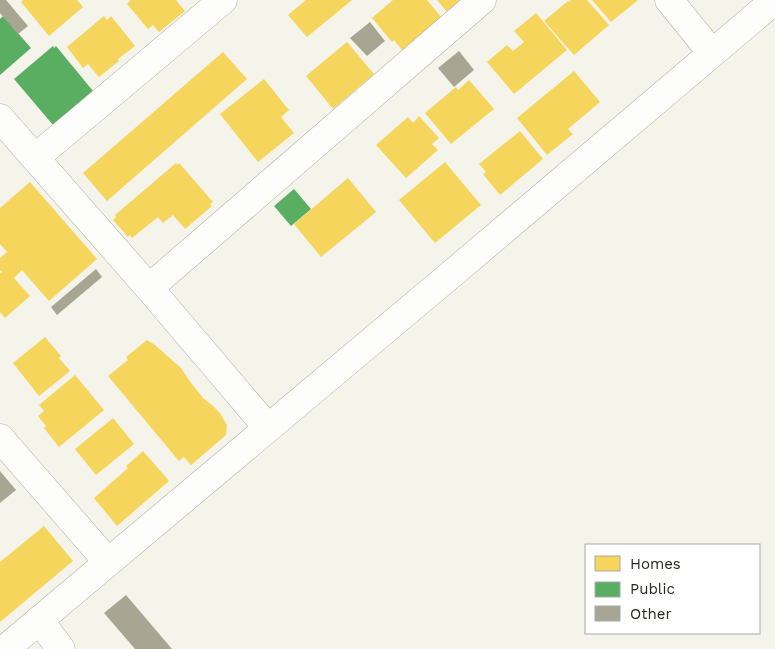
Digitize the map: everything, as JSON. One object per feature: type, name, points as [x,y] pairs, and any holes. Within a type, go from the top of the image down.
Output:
[{"type":"street","points":[[35,158],[223,0]]},
{"type":"street","points":[[149,288],[482,0]]},
{"type":"street","points":[[669,0],[712,53]]},
{"type":"street","points":[[5,649],[775,0]]},
{"type":"street","points":[[0,118],[149,288],[268,428]]},
{"type":"street","points":[[0,438],[108,562]]},
{"type":"street","points":[[39,620],[61,649]]},
{"type":"building: Homes","points":[[23,0],[77,0],[83,7],[49,36],[21,2]]},
{"type":"building: Homes","points":[[131,0],[176,0],[185,11],[159,32],[153,25],[148,29],[127,4]]},
{"type":"building: Homes","points":[[306,0],[352,0],[307,37],[288,15]]},
{"type":"building: Homes","points":[[393,0],[427,0],[442,18],[403,51],[394,40],[392,42],[372,18]]},
{"type":"building: Homes","points":[[437,0],[464,0],[448,13]]},
{"type":"building: Homes","points":[[571,0],[587,0],[609,25],[574,55],[544,21]]},
{"type":"building: Homes","points":[[592,0],[638,0],[611,22]]},
{"type":"building: Homes","points":[[536,13],[567,50],[514,94],[487,62],[507,45],[513,51],[524,42],[514,31]]},
{"type":"building: Homes","points":[[104,16],[107,20],[111,16],[135,46],[99,77],[88,64],[83,68],[67,47]]},
{"type":"building: Homes","points":[[347,42],[374,74],[333,109],[306,76]]},
{"type":"building: Homes","points":[[223,52],[247,79],[107,201],[83,173]]},
{"type":"building: Homes","points":[[574,71],[600,102],[568,129],[573,134],[547,155],[517,118]]},
{"type":"building: Homes","points":[[264,79],[289,110],[281,117],[294,133],[258,162],[220,114]]},
{"type":"building: Homes","points":[[469,80],[494,109],[451,144],[425,113],[456,87],[458,90]]},
{"type":"building: Homes","points":[[419,116],[439,138],[432,144],[438,150],[406,178],[376,145],[408,117],[413,123]]},
{"type":"building: Homes","points":[[520,131],[543,159],[500,195],[483,174],[486,172],[479,164]]},
{"type":"building: Homes","points":[[445,162],[481,205],[435,243],[399,200]]},
{"type":"building: Homes","points":[[176,163],[177,165],[179,163],[213,202],[210,204],[212,206],[185,229],[173,215],[163,223],[158,217],[132,238],[130,235],[128,237],[113,220],[116,217],[115,215]]},
{"type":"building: Homes","points":[[348,178],[376,212],[321,257],[294,224]]},
{"type":"building: Homes","points":[[30,182],[97,259],[49,301],[22,270],[14,278],[30,296],[5,318],[0,312],[0,273],[2,272],[0,270],[0,258],[7,252],[0,244],[0,208]]},
{"type":"building: Homes","points":[[45,337],[61,356],[59,358],[70,371],[39,396],[13,363]]},
{"type":"building: Homes","points":[[147,340],[181,368],[203,398],[220,413],[227,425],[226,435],[191,465],[184,457],[179,461],[108,376],[128,360],[126,357]]},
{"type":"building: Homes","points":[[75,375],[104,410],[59,447],[44,428],[46,426],[38,416],[44,411],[39,405]]},
{"type":"building: Homes","points":[[113,418],[134,444],[96,475],[75,449]]},
{"type":"building: Homes","points":[[143,451],[169,481],[117,526],[94,498],[128,468],[126,466]]},
{"type":"building: Homes","points":[[44,526],[73,561],[0,622],[0,562]]},
{"type":"building: Public","points":[[3,16],[31,48],[0,75],[0,19]]},
{"type":"building: Public","points":[[53,46],[54,48],[56,46],[93,91],[53,125],[14,79]]},
{"type":"building: Public","points":[[294,189],[311,209],[291,226],[274,206]]},
{"type":"building: Other","points":[[0,0],[6,0],[28,26],[18,34],[0,13]]},
{"type":"building: Other","points":[[370,22],[385,41],[367,56],[350,38]]},
{"type":"building: Other","points":[[459,51],[474,70],[454,87],[438,68]]},
{"type":"building: Other","points":[[96,269],[102,277],[57,315],[51,307]]},
{"type":"building: Other","points":[[0,471],[16,490],[0,503]]},
{"type":"building: Other","points":[[126,595],[172,649],[135,649],[104,613]]}]
